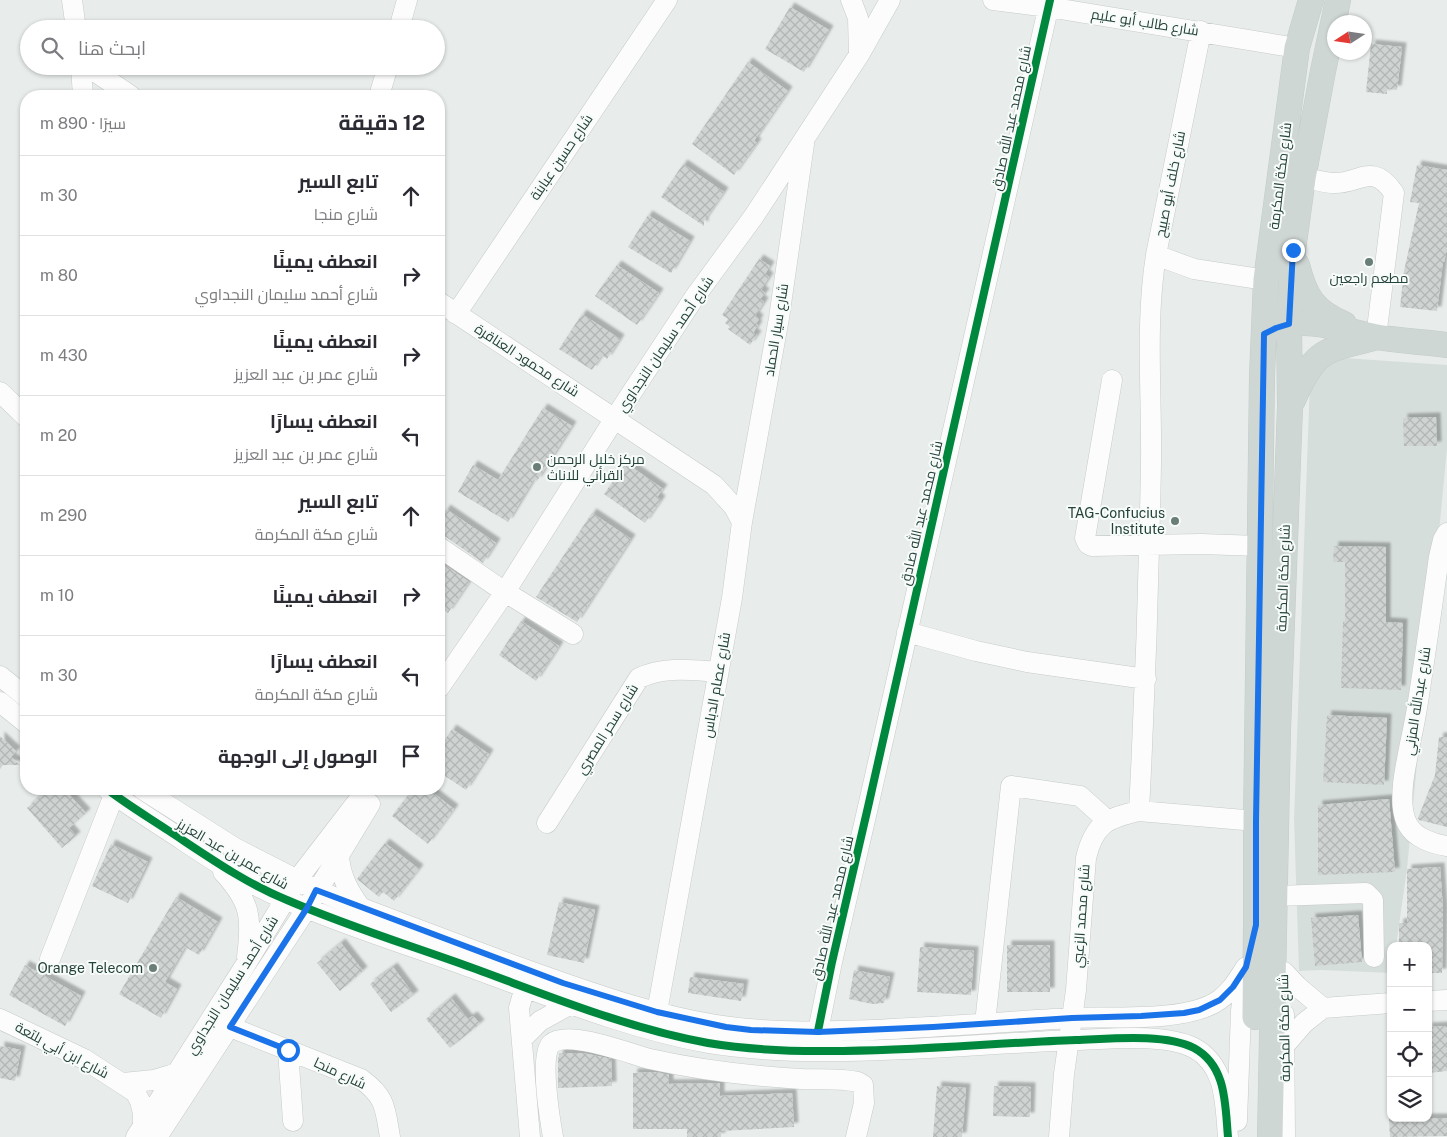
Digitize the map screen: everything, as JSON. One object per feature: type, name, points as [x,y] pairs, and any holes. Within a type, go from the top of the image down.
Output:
[{"type":"main road","name":"شارع مكة المكرمة","points":[[1270,1137],[1269,913],[1256,821],[1264,334],[1266,280],[1297,48],[1311,0]]},
{"type":"main road","name":"شارع مكة المكرمة","points":[[1254,1137],[1269,913],[1290,407],[1289,324],[1293,250],[1303,178],[1322,71],[1338,0]]},
{"type":"main road","points":[[1293,250],[1302,282],[1312,304],[1331,319],[1376,337]]},
{"type":"main road","points":[[1264,334],[1289,324],[1322,324],[1376,337],[1447,345]]},
{"type":"main road","points":[[1290,407],[1307,371],[1319,356],[1338,347],[1376,337]]},
{"type":"street","points":[[72,0],[75,20]]},
{"type":"street","points":[[401,20],[407,0]]},
{"type":"street","name":"شارع حسين عبابنة","points":[[456,314],[667,0]]},
{"type":"street","points":[[851,0],[858,18],[859,55]]},
{"type":"street","name":"شارع أحمد سليمان النجداوي","points":[[445,679],[504,592],[694,298],[754,216],[859,55],[890,0]]},
{"type":"street","name":"شارع طالب أبو عليم","points":[[993,0],[1049,3],[1297,48]]},
{"type":"street","name":"شارع محمد عبد الله صادق","points":[[818,1032],[832,962],[982,306],[1049,3]]},
{"type":"street","name":"شارع خلف أبو صبيح","points":[[1201,31],[1156,255],[1194,269],[1266,280]]},
{"type":"street","points":[[82,75],[83,90]]},
{"type":"street","points":[[100,75],[122,90]]},
{"type":"street","points":[[382,90],[386,75]]},
{"type":"street","name":"شارع سيار الحماد","points":[[742,522],[779,318],[805,137]]},
{"type":"street","points":[[1303,178],[1336,183],[1369,175],[1387,182],[1394,193],[1376,337]]},
{"type":"street","points":[[1139,811],[1146,678],[1151,427],[1149,323],[1150,298],[1156,255]]},
{"type":"street","name":"شارع محمود العناقرة","points":[[445,306],[615,418]]},
{"type":"street","points":[[1112,380],[1085,538],[1088,544],[1092,546],[1148,544],[1260,546]]},
{"type":"street","points":[[0,392],[20,411]]},
{"type":"street","points":[[615,418],[714,485],[734,507],[742,522]]},
{"type":"street","name":"شارع عصام الدباس","points":[[657,1012],[732,598],[742,522]]},
{"type":"street","name":"شارع عبدالله المزني","points":[[1447,533],[1443,540],[1439,557],[1417,708],[1403,784],[1402,802],[1408,825],[1413,832],[1434,843],[1447,846]]},
{"type":"street","points":[[445,551],[504,592],[573,634]]},
{"type":"street","points":[[907,632],[976,651],[1027,662],[1146,678]]},
{"type":"street","name":"شارع سحر المصري","points":[[547,823],[639,678],[652,672],[666,670],[718,672]]},
{"type":"street","points":[[0,676],[20,693]]},
{"type":"street","points":[[0,702],[20,718]]},
{"type":"street","points":[[985,1023],[1011,786],[1080,796],[1108,820],[1121,814],[1139,811],[1256,821]]},
{"type":"street","points":[[50,960],[109,795]]},
{"type":"street","name":"شارع عمر بن عبد العزيز","points":[[114,795],[212,860],[285,900],[571,1004],[620,1020],[692,1039],[734,1046],[777,1050],[859,1050],[1069,1040],[1141,1039],[1180,1043],[1201,1053],[1210,1060],[1219,1076],[1225,1102],[1228,1137]]},
{"type":"street","name":"شارع عمر بن عبد العزيز","points":[[151,795],[235,848],[316,890],[563,983],[657,1012],[726,1027],[818,1032],[1184,1013],[1199,1010],[1220,1000],[1233,987],[1246,967]]},
{"type":"street","name":"شارع أحمد سليمان النجداوي","points":[[145,1134],[177,1073],[297,880],[362,795]]},
{"type":"street","name":"شارع أحمد سليمان النجداوي","points":[[145,1134],[230,1027],[307,908],[374,795]]},
{"type":"street","name":"شارع محمد الزعبي","points":[[1059,1137],[1064,1074],[1076,990],[1086,858],[1090,842],[1108,820]]},
{"type":"street","points":[[339,856],[344,881],[361,908]]},
{"type":"street","points":[[212,860],[238,888],[246,904],[250,919],[246,964]]},
{"type":"street","points":[[1269,913],[1366,893],[1373,900],[1374,957]]},
{"type":"street","name":"شارع مكة المكرمة","points":[[1236,1137],[1241,1011],[1246,967],[1269,913]]},
{"type":"street","name":"شارع مكة المكرمة","points":[[1269,913],[1284,972],[1285,1137]]},
{"type":"street","points":[[1284,972],[1298,987],[1323,1008]]},
{"type":"street","points":[[525,987],[520,1008],[530,1137]]},
{"type":"street","points":[[1432,1001],[1447,1000]]},
{"type":"street","points":[[1284,1046],[1304,1023],[1323,1008],[1387,1003]]},
{"type":"street","points":[[522,1039],[540,1022],[571,1004]]},
{"type":"street","name":"شارع ابن أبي بلتعة","points":[[0,1019],[84,1059],[135,1092],[143,1113],[145,1134]]},
{"type":"street","name":"شارع منجا","points":[[230,1027],[361,1079],[374,1089],[381,1098],[386,1110],[390,1137]]},
{"type":"street","points":[[552,1137],[547,1095],[546,1055],[551,1044],[566,1039],[595,1042],[650,1058],[742,1074],[858,1082],[862,1085],[864,1102],[856,1137]]},
{"type":"street","points":[[288,1050],[293,1121]]},
{"type":"street","name":"شارع ابن أبي بلتعة","points":[[122,1083],[154,1080],[177,1073]]},
{"type":"shaded area","points":[[1330,357],[1447,365],[1447,448],[1407,869],[1397,942],[1387,942],[1387,973],[1299,971],[1294,819],[1310,380]]},
{"type":"building","points":[[790,7],[829,30],[804,72],[765,49]]},
{"type":"building","points":[[1372,44],[1402,47],[1397,90],[1387,89],[1387,94],[1366,92],[1369,60],[1372,60]]},
{"type":"building","points":[[748,62],[788,91],[754,141],[757,143],[734,175],[692,144]]},
{"type":"building","points":[[683,164],[724,192],[704,221],[704,226],[661,197]]},
{"type":"building","points":[[1417,165],[1447,170],[1447,249],[1443,261],[1437,311],[1400,307],[1404,271],[1419,203],[1410,202]]},
{"type":"building","points":[[648,215],[690,241],[671,273],[628,247]]},
{"type":"building","points":[[759,259],[770,266],[765,274],[769,277],[761,290],[765,293],[760,299],[764,302],[755,316],[759,319],[753,333],[757,335],[750,345],[728,329],[730,327],[725,323],[728,319],[722,315]]},
{"type":"building","points":[[617,265],[659,293],[637,325],[595,296]]},
{"type":"building","points":[[582,314],[620,339],[607,359],[602,355],[592,370],[559,349]]},
{"type":"building","points":[[543,408],[572,426],[537,481],[534,479],[508,522],[458,492],[473,465],[498,480]]},
{"type":"building","points":[[1436,417],[1437,446],[1404,446],[1403,418]]},
{"type":"building","points":[[626,463],[663,489],[657,497],[661,500],[645,523],[604,494]]},
{"type":"building","points":[[446,509],[496,543],[483,563],[445,537]]},
{"type":"building","points":[[592,513],[631,539],[577,622],[536,597]]},
{"type":"building","points":[[1334,546],[1386,547],[1386,622],[1403,623],[1401,690],[1341,688],[1343,621],[1345,621],[1345,562],[1333,562]]},
{"type":"building","points":[[445,565],[469,582],[448,613],[445,611]]},
{"type":"building","points":[[521,621],[559,646],[536,681],[499,655]]},
{"type":"building","points":[[1327,715],[1387,718],[1384,785],[1323,782]]},
{"type":"building","points":[[452,729],[489,754],[466,790],[445,776],[445,740]]},
{"type":"building","points":[[0,736],[16,751],[11,757],[20,765],[3,765],[0,769]]},
{"type":"building","points":[[1439,737],[1447,737],[1447,827],[1419,820],[1418,818],[1435,775]]},
{"type":"building","points":[[41,795],[70,795],[86,813],[69,828],[76,836],[62,848],[27,808]]},
{"type":"building","points":[[408,795],[436,795],[454,809],[428,844],[392,816]]},
{"type":"building","points":[[1389,799],[1395,872],[1318,875],[1318,805]]},
{"type":"building","points":[[385,843],[419,869],[394,901],[383,892],[379,897],[357,879]]},
{"type":"building","points":[[111,844],[148,862],[128,903],[92,886]]},
{"type":"building","points":[[1440,867],[1443,910],[1442,973],[1432,973],[1432,942],[1399,942],[1399,923],[1407,923],[1407,869]]},
{"type":"building","name":"Orange Telecom","points":[[176,897],[218,922],[199,955],[185,947],[165,982],[177,989],[161,1018],[119,994]]},
{"type":"building","points":[[559,902],[595,910],[584,963],[547,955]]},
{"type":"building","points":[[1358,915],[1362,962],[1315,966],[1311,918]]},
{"type":"building","points":[[341,943],[363,971],[340,991],[317,963]]},
{"type":"building","points":[[1007,945],[1050,945],[1050,992],[1007,992]]},
{"type":"building","points":[[920,947],[974,951],[971,995],[917,992]]},
{"type":"building","points":[[25,965],[81,996],[65,1026],[9,995]]},
{"type":"building","points":[[393,967],[414,995],[391,1012],[370,984]]},
{"type":"building","points":[[854,970],[890,977],[884,1003],[872,1004],[849,999]]},
{"type":"building","points":[[690,977],[744,984],[741,1001],[688,993]]},
{"type":"building","points":[[451,998],[468,1019],[473,1016],[480,1024],[450,1048],[426,1019]]},
{"type":"building","points":[[1447,1026],[1447,1071],[1432,1073],[1432,1027]]},
{"type":"building","points":[[0,1046],[21,1050],[15,1081],[0,1078]]},
{"type":"building","points":[[559,1053],[583,1053],[611,1059],[612,1086],[558,1088]]},
{"type":"building","points":[[656,1072],[669,1075],[669,1084],[720,1083],[720,1096],[792,1093],[794,1127],[721,1131],[721,1137],[687,1137],[687,1129],[633,1129],[633,1073]]},
{"type":"building","points":[[937,1086],[966,1088],[962,1137],[933,1137]]},
{"type":"building","points":[[994,1086],[1031,1087],[1030,1117],[993,1116]]},
{"type":"building","points":[[1432,1118],[1447,1118],[1447,1136],[1390,1137],[1389,1122],[1432,1122]]},
{"type":"cycle path","points":[[818,1031],[1050,0]]},
{"type":"cycle path","points":[[115,795],[226,868],[256,886],[287,900],[355,927],[587,1010],[677,1037],[735,1047],[806,1051],[884,1050],[1120,1038],[1168,1040],[1182,1043],[1194,1048],[1213,1065],[1225,1100],[1228,1137]]},
{"type":"place","name":"مطعم راجعين","points":[[1369,262]]},
{"type":"place","name":"مركز خليل الرحمن القرأني للاناث","points":[[537,467]]},
{"type":"place","name":"TAG-Confucius Institute","points":[[1175,521]]},
{"type":"place","name":"Orange Telecom","points":[[153,968]]},
{"type":"route","points":[[288,1050],[230,1027],[307,908],[316,890],[563,983],[657,1012],[726,1027],[751,1030],[818,1032],[1141,1016],[1199,1010],[1220,1000],[1233,987],[1246,967],[1256,925],[1264,334],[1289,324],[1293,250]]}]
